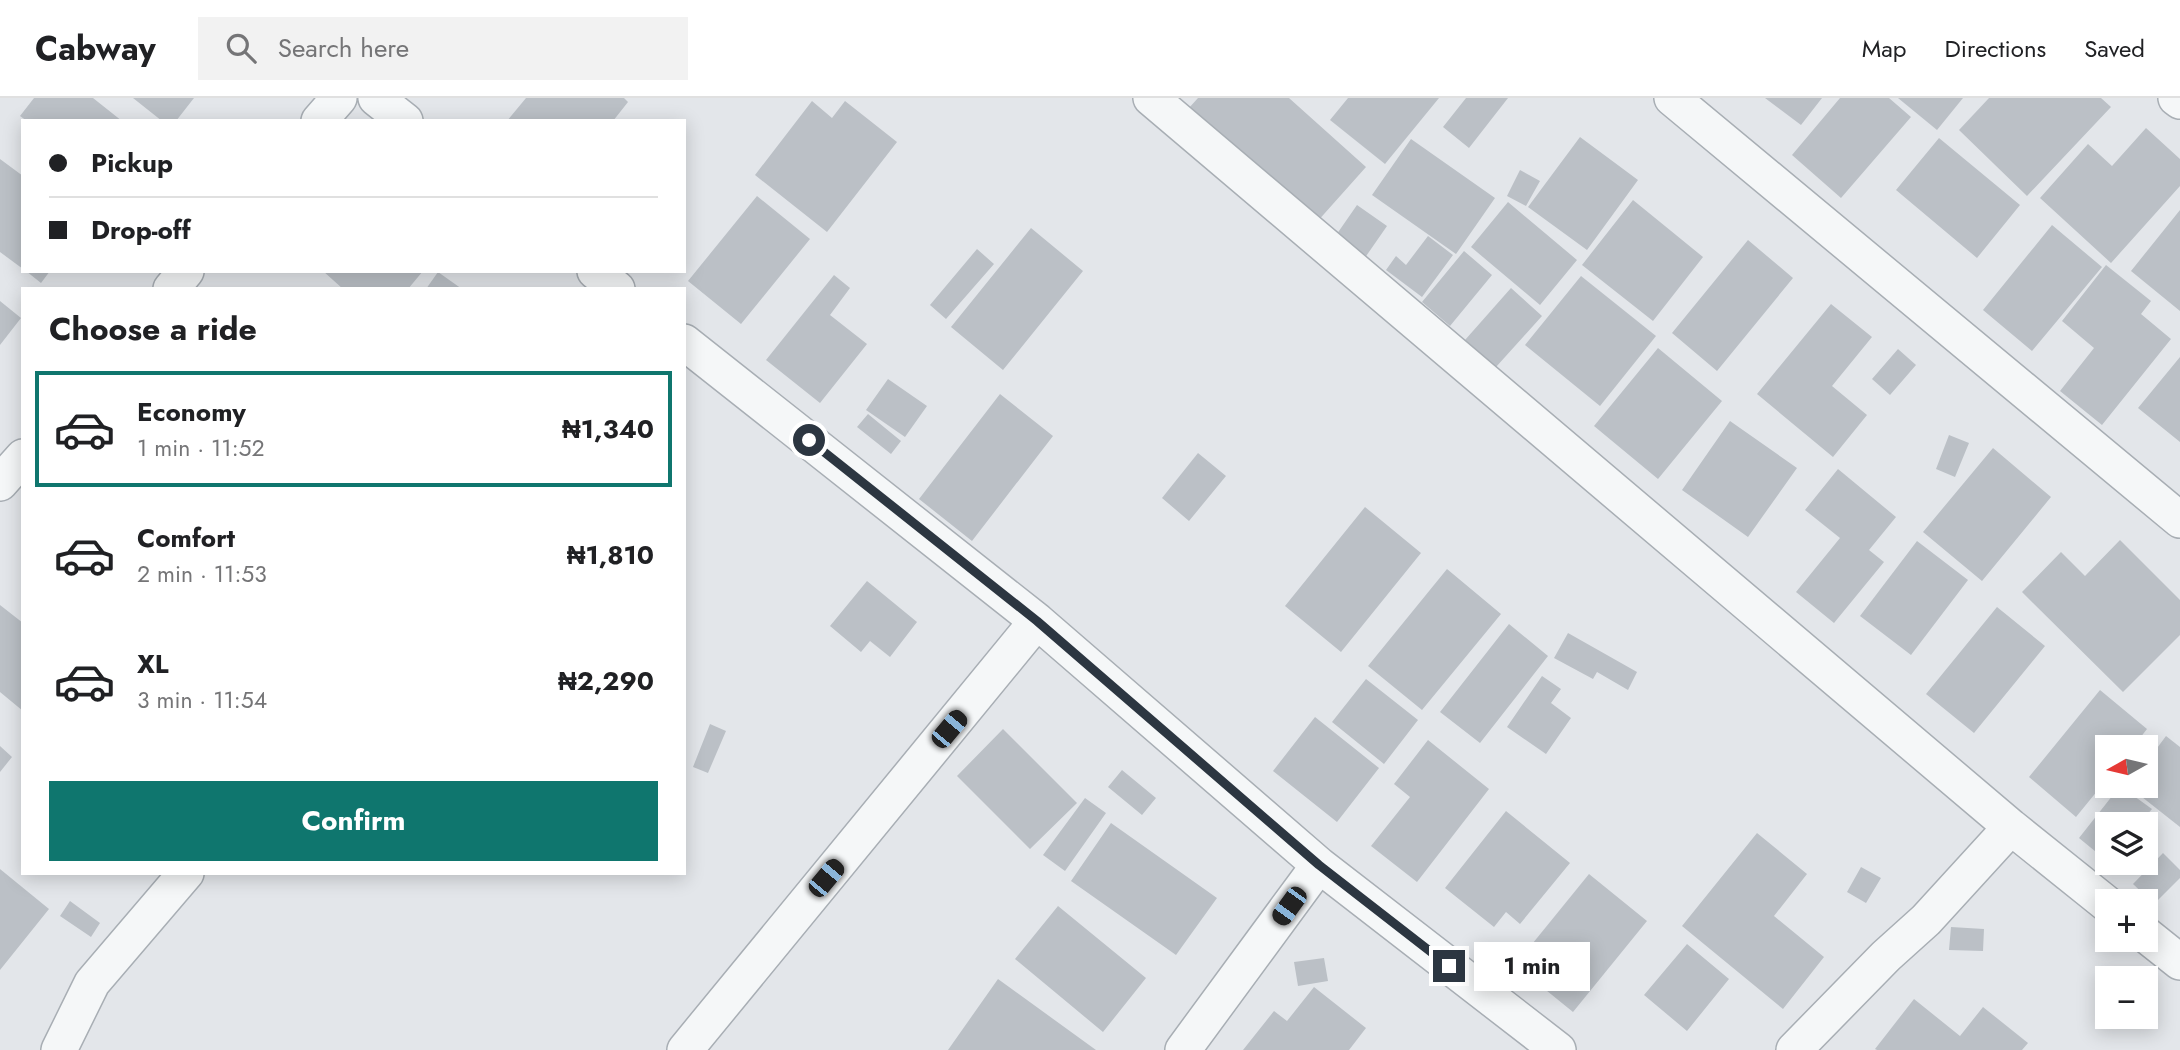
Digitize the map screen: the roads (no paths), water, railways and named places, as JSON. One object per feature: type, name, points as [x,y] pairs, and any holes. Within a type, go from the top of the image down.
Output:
[{"type":"street","points":[[321,119],[339,98]]},
{"type":"street","points":[[376,98],[402,119]]},
{"type":"street","points":[[1151,98],[2011,827],[2095,894]]},
{"type":"street","points":[[1672,98],[2180,520]]},
{"type":"street","points":[[173,287],[184,273]]},
{"type":"street","points":[[597,273],[615,287]]},
{"type":"street","points":[[686,344],[1037,621],[1319,865],[1558,1050]]},
{"type":"street","points":[[0,483],[21,459]]},
{"type":"street","points":[[685,1050],[1037,621]]},
{"type":"street","points":[[1794,1050],[1886,956],[1926,920],[2011,827]]},
{"type":"street","points":[[1183,1050],[1319,865]]},
{"type":"street","points":[[59,1050],[92,983],[184,875]]},
{"type":"street","points":[[2158,945],[2180,962]]}]
